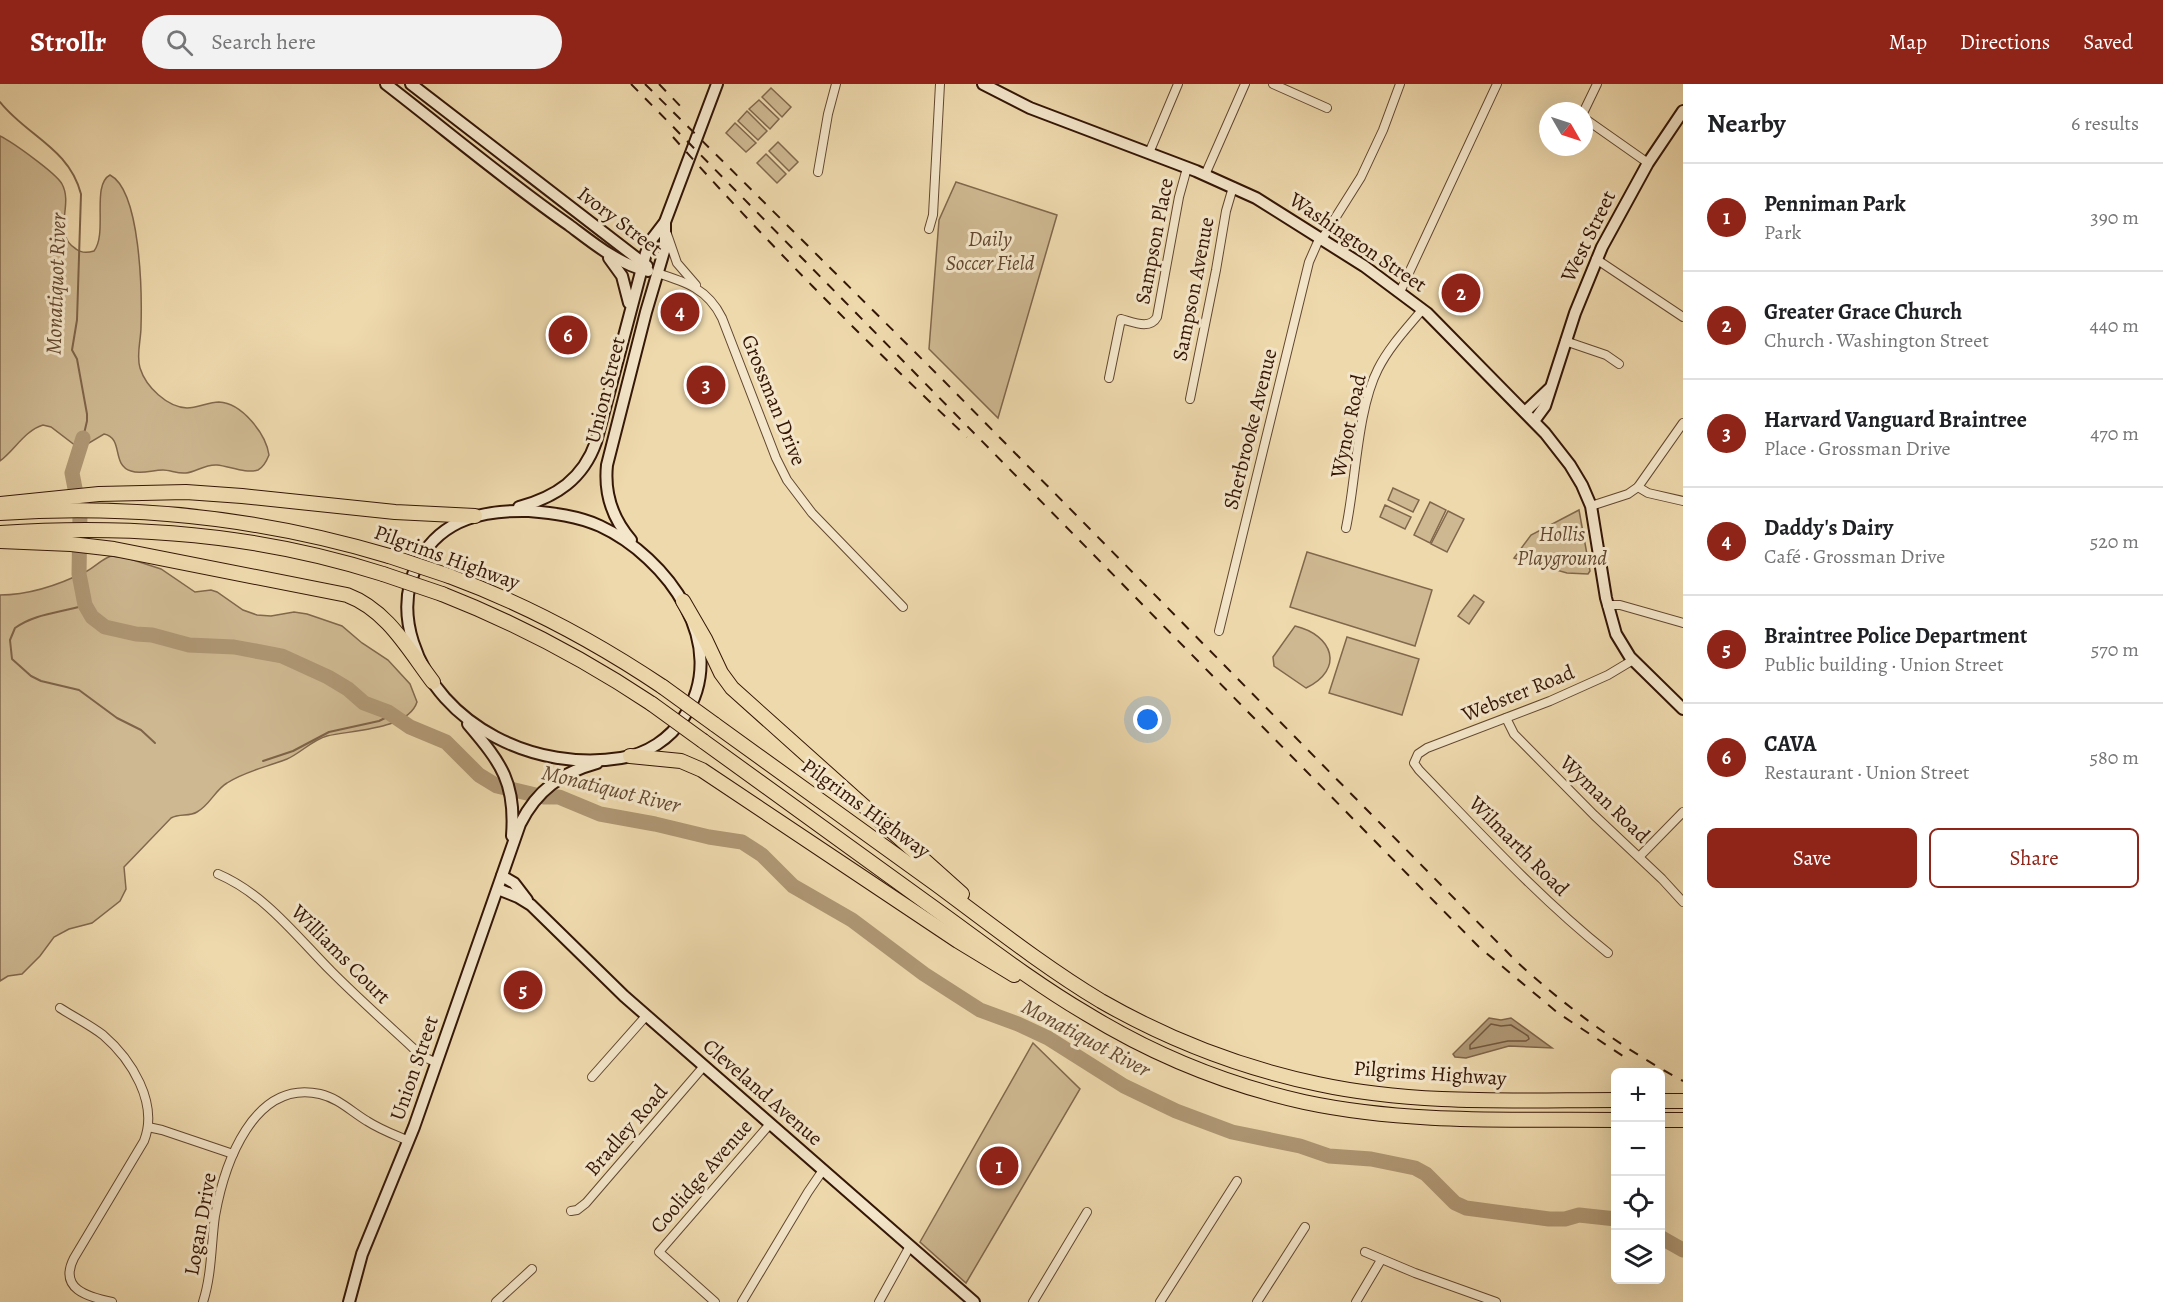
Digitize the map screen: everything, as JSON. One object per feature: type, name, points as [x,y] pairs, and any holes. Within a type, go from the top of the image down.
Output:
[{"type":"highway","points":[[0,513],[59,504],[99,494],[193,492],[395,512],[475,516]]},
{"type":"highway","points":[[0,504],[59,504]]},
{"type":"highway","name":"Pilgrims Highway","points":[[59,504],[100,510],[159,512],[232,520],[304,533],[389,556],[495,594],[555,623],[663,687],[1077,986],[1140,1022],[1207,1052],[1276,1074],[1334,1088],[1407,1097],[1611,1100]]},
{"type":"highway","name":"Pilgrims Highway","points":[[0,532],[101,529],[203,536],[261,544],[319,556],[382,574],[442,594],[488,613],[547,641],[604,673],[652,704],[1029,977],[1087,1014],[1152,1049],[1192,1067],[1248,1087],[1304,1102],[1376,1114],[1420,1118],[1611,1120]]},
{"type":"highway","points":[[0,541],[101,547],[341,594],[358,600],[384,618],[433,682]]},
{"type":"highway","points":[[683,601],[721,673],[732,688],[1017,944]]},
{"type":"highway","points":[[630,756],[681,761],[702,770],[969,948],[1087,1014]]},
{"type":"highway","points":[[1665,1101],[1683,1101]]},
{"type":"highway","points":[[1665,1120],[1683,1120]]},
{"type":"main road","name":"Ivory Street","points":[[386,84],[598,247],[617,259],[657,273]]},
{"type":"main road","name":"Ivory Street","points":[[411,84],[642,267]]},
{"type":"main road","name":"Union Street","points":[[648,558],[630,540],[616,519],[609,500],[606,479],[610,451],[665,248],[666,226],[717,84]]},
{"type":"main road","name":"Washington Street","points":[[983,84],[1030,108],[1233,187],[1273,208],[1321,238],[1422,309],[1525,412],[1570,465],[1591,506],[1607,605],[1616,634],[1633,660],[1683,709]]},
{"type":"main road","name":"West Street","points":[[1534,422],[1545,406],[1580,297],[1596,259],[1648,163],[1683,111]]},
{"type":"main road","points":[[513,183],[507,174],[510,168],[581,217]]},
{"type":"main road","name":"Union Street","points":[[496,512],[531,504],[554,494],[571,483],[583,469],[596,442],[642,267],[652,239],[666,226]]},
{"type":"main road","points":[[598,247],[612,261],[622,276],[628,293],[629,313]]},
{"type":"main road","name":"West Street","points":[[1525,412],[1549,389]]},
{"type":"main road","points":[[496,512],[538,512],[584,520],[615,534],[648,558],[665,576],[683,601],[691,618],[698,642],[700,673],[697,690],[687,714],[670,734],[652,747],[615,759],[566,758],[523,749],[492,735],[452,706],[433,682],[418,655],[411,635],[407,608],[408,590],[418,563],[434,540],[448,528],[475,516],[496,512]]},
{"type":"main road","name":"Union Street","points":[[452,706],[503,770],[509,784],[513,804],[512,845]]},
{"type":"main road","name":"Union Street","points":[[349,1302],[362,1254],[409,1141],[512,845],[528,810],[540,792],[551,783],[580,768],[615,759]]},
{"type":"main road","name":"Cleveland Avenue","points":[[502,876],[514,883],[531,905],[598,973],[974,1302]]},
{"type":"main road","name":"Cleveland Avenue","points":[[498,889],[531,905]]},
{"type":"street","points":[[818,172],[828,114],[837,84]]},
{"type":"street","points":[[929,229],[933,215],[940,84]]},
{"type":"street","points":[[1149,153],[1179,84]]},
{"type":"street","points":[[1205,175],[1245,84]]},
{"type":"street","points":[[1273,84],[1327,108]]},
{"type":"street","name":"Sherbrooke Avenue","points":[[1219,631],[1309,262],[1321,238],[1361,177],[1383,130],[1400,84]]},
{"type":"street","points":[[1400,292],[1497,84]]},
{"type":"street","points":[[1588,102],[1597,84]]},
{"type":"street","points":[[1593,124],[1648,163]]},
{"type":"street","name":"Sampson Place","points":[[1109,378],[1121,319],[1146,324],[1152,324],[1156,320],[1180,191],[1187,168]]},
{"type":"street","name":"Sampson Avenue","points":[[1190,399],[1226,211],[1233,187]]},
{"type":"street","points":[[666,226],[677,263],[699,289]]},
{"type":"street","points":[[1596,259],[1683,317]]},
{"type":"street","name":"Grossman Drive","points":[[657,273],[688,283],[699,289],[714,304],[722,318],[787,480],[812,513],[903,607]]},
{"type":"street","name":"Wynot Road","points":[[1347,528],[1364,417],[1374,379],[1390,349],[1422,309]]},
{"type":"street","points":[[1565,341],[1606,355],[1619,364]]},
{"type":"street","points":[[1591,506],[1625,495],[1638,487],[1683,423]]},
{"type":"street","points":[[1638,487],[1648,493],[1683,501]]},
{"type":"street","points":[[1607,605],[1620,605],[1683,623]]},
{"type":"street","name":"Webster Road","points":[[1416,757],[1427,748],[1601,678],[1633,660]]},
{"type":"street","name":"Wyman Road","points":[[1506,718],[1514,734],[1683,902]]},
{"type":"street","name":"Wilmarth Road","points":[[1416,757],[1414,763],[1417,768],[1526,880],[1558,912],[1608,953]]},
{"type":"street","points":[[1639,857],[1683,812]]},
{"type":"street","name":"Williams Court","points":[[218,874],[240,884],[262,901],[412,1048],[437,1063]]},
{"type":"street","points":[[60,1008],[98,1032],[112,1044],[129,1064],[146,1100],[148,1127],[144,1141],[70,1267],[71,1281],[78,1291],[112,1302]]},
{"type":"street","points":[[592,1077],[646,1016]]},
{"type":"street","name":"Bradley Road","points":[[571,1210],[577,1210],[586,1203],[704,1066]]},
{"type":"street","name":"Logan Drive","points":[[203,1302],[216,1212],[233,1154],[248,1126],[260,1112],[280,1098],[302,1093],[318,1094],[333,1099],[379,1128],[409,1141]]},
{"type":"street","name":"Coolidge Avenue","points":[[715,1302],[659,1252],[770,1124]]},
{"type":"street","points":[[148,1127],[233,1154]]},
{"type":"street","points":[[742,1302],[808,1191],[823,1170]]},
{"type":"street","points":[[1160,1302],[1237,1181]]},
{"type":"street","points":[[1033,1302],[1087,1212]]},
{"type":"street","points":[[1257,1302],[1305,1227]]},
{"type":"street","points":[[879,1302],[910,1246]]},
{"type":"street","points":[[1365,1252],[1496,1302]]},
{"type":"street","points":[[1356,1302],[1381,1260]]},
{"type":"street","points":[[496,1302],[532,1269]]},
{"type":"green space","points":[[771,88],[791,107],[782,117],[762,97]]},
{"type":"green space","points":[[759,100],[779,119],[770,129],[749,109]]},
{"type":"green space","points":[[747,111],[767,131],[758,140],[738,121]]},
{"type":"green space","points":[[735,123],[756,143],[746,152],[726,133]]},
{"type":"green space","points":[[0,136],[43,166],[62,184],[66,201],[65,235],[69,243],[80,251],[94,251],[98,243],[100,199],[104,180],[110,175],[120,185],[134,221],[138,245],[141,332],[138,358],[143,375],[158,395],[179,407],[195,407],[219,402],[228,404],[244,414],[258,429],[267,447],[269,455],[260,469],[248,471],[213,465],[186,473],[163,470],[135,472],[125,468],[121,463],[114,441],[110,436],[104,434],[84,446],[76,446],[51,427],[43,425],[25,436],[0,461]]},
{"type":"green space","points":[[778,142],[798,162],[789,171],[769,151]]},
{"type":"green space","points":[[766,154],[786,174],[777,183],[757,163]]},
{"type":"green space","name":"Daily Soccer Field","points":[[956,182],[1057,215],[998,418],[929,349],[939,220]]},
{"type":"green space","points":[[1393,488],[1419,500],[1413,512],[1388,500]]},
{"type":"green space","points":[[1430,502],[1446,510],[1430,543],[1414,535]]},
{"type":"green space","points":[[1385,505],[1411,517],[1405,529],[1380,517]]},
{"type":"green space","name":"Hollis Playground","points":[[1579,510],[1590,571],[1588,574],[1567,573],[1514,558],[1531,535]]},
{"type":"green space","points":[[1448,511],[1464,519],[1447,552],[1431,544]]},
{"type":"green space","points":[[1307,552],[1432,590],[1415,646],[1290,607]]},
{"type":"green space","points":[[111,556],[127,558],[161,569],[195,592],[211,590],[217,592],[243,610],[257,615],[271,616],[294,612],[342,626],[388,660],[410,684],[417,702],[412,711],[391,723],[327,736],[316,740],[287,759],[241,775],[223,786],[197,812],[171,818],[124,867],[126,889],[120,901],[92,923],[69,929],[54,937],[40,956],[22,974],[8,976],[0,981],[0,595],[34,591],[56,584],[87,571]]},
{"type":"green space","points":[[1474,595],[1484,602],[1469,624],[1458,616]]},
{"type":"green space","points":[[1295,626],[1308,630],[1318,637],[1329,653],[1330,662],[1326,672],[1306,688],[1274,666],[1273,657]]},
{"type":"green space","points":[[1347,637],[1419,659],[1402,715],[1329,693]]},
{"type":"green space","points":[[1033,1043],[1080,1089],[966,1283],[920,1242]]},
{"type":"water","points":[[1489,1018],[1501,1020],[1511,1018],[1552,1048],[1509,1046],[1466,1058],[1455,1057],[1453,1054]]},
{"type":"waterway","name":"Monatiquot River","points":[[0,102],[67,165],[81,194],[77,320],[72,350],[77,359],[87,414],[83,438]]},
{"type":"waterway","name":"Monatiquot River","points":[[83,438],[72,473],[80,514],[79,574],[85,605],[92,617],[105,627],[152,635],[189,645],[234,647],[282,656],[328,677],[348,689],[364,703],[388,712],[410,727],[446,742],[479,775],[497,786],[544,797],[559,797],[600,814],[742,842],[762,855],[793,886],[852,920],[924,974],[980,1010],[1048,1038],[1124,1086],[1176,1111],[1232,1132],[1300,1146],[1329,1156],[1371,1159],[1415,1168],[1426,1174],[1455,1203],[1466,1208],[1549,1219],[1565,1219],[1579,1215],[1611,1218]]},
{"type":"waterway","points":[[85,605],[40,616],[15,628],[10,640],[12,659],[31,676],[41,681],[79,690],[117,718],[141,730],[155,743]]},
{"type":"waterway","points":[[263,761],[293,751],[329,732],[379,721],[393,714]]},
{"type":"waterway","name":"Monatiquot River","points":[[1665,1240],[1683,1250]]},
{"type":"railway","points":[[631,84],[1479,947],[1558,1013],[1629,1060]]},
{"type":"railway","points":[[645,84],[941,378],[1516,961],[1596,1026],[1638,1055],[1683,1081]]},
{"type":"railway","points":[[659,84],[686,112]]},
{"type":"railway","points":[[673,137],[817,290],[967,437]]},
{"type":"place","name":"Greater Grace Church","points":[[1461,293]]},
{"type":"place","name":"Daddy's Dairy","points":[[680,312]]},
{"type":"place","name":"CAVA","points":[[568,335]]},
{"type":"place","name":"Harvard Vanguard Braintree","points":[[706,385]]},
{"type":"place","name":"Braintree Police Department","points":[[523,990]]},
{"type":"place","name":"Penniman Park","points":[[999,1166]]}]
